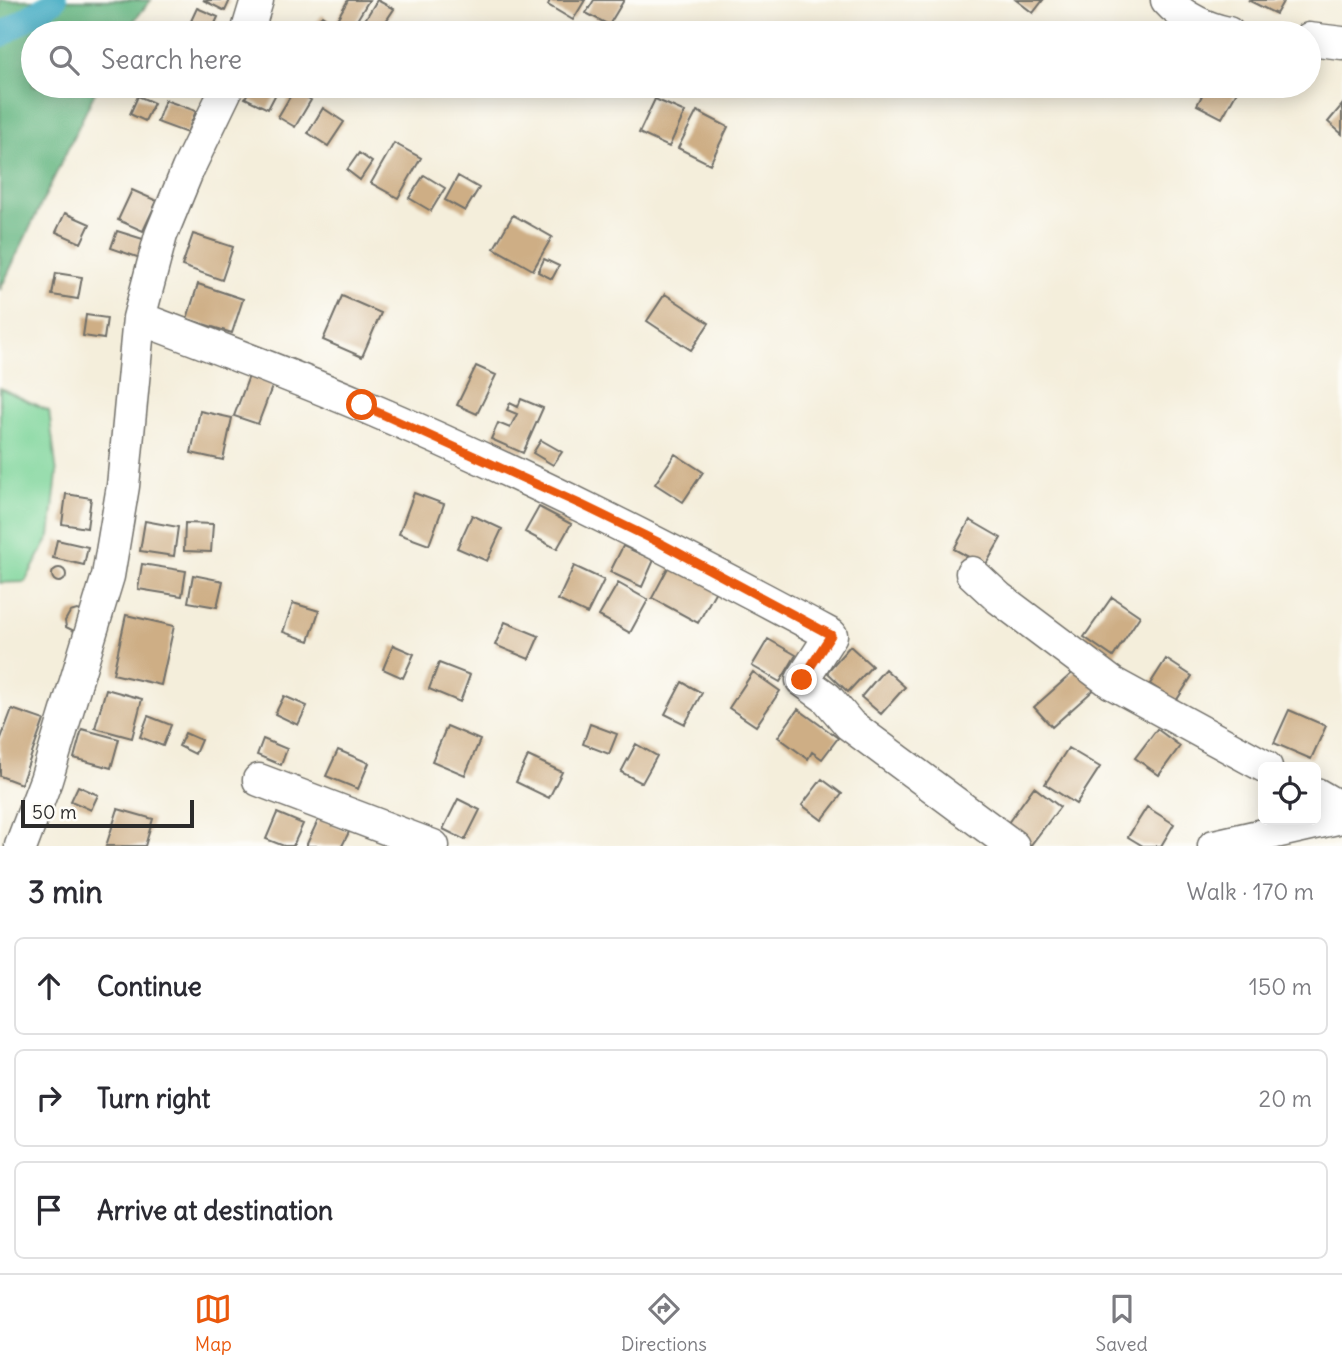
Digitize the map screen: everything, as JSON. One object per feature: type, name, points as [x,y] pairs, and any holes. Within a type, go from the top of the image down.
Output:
[{"type":"street","points":[[251,21],[257,0]]},
{"type":"street","points":[[1167,0],[1193,21]]},
{"type":"street","points":[[1321,40],[1342,43]]},
{"type":"street","points":[[21,846],[47,780],[108,576],[123,486],[139,318],[161,234],[222,98]]},
{"type":"street","points":[[139,318],[362,405],[582,505],[662,544],[831,635],[802,680],[827,698],[850,725],[1013,846]]},
{"type":"street","points":[[972,573],[999,598],[1112,683],[1258,763]]},
{"type":"street","points":[[259,780],[433,846]]},
{"type":"street","points":[[1321,797],[1342,808]]},
{"type":"street","points":[[1214,846],[1342,817]]},
{"type":"green space","points":[[0,0],[151,0],[134,21],[21,21],[21,98],[92,98],[0,290]]},
{"type":"green space","points":[[0,388],[49,411],[57,474],[50,536],[25,582],[0,583]]},
{"type":"building","points":[[203,0],[230,0],[225,11]]},
{"type":"building","points":[[348,0],[369,0],[356,21],[336,21]]},
{"type":"building","points":[[377,0],[394,9],[386,21],[364,21]]},
{"type":"building","points":[[550,0],[585,0],[573,20],[548,5]]},
{"type":"building","points":[[594,0],[624,0],[611,21],[601,21],[586,13]]},
{"type":"building","points":[[1016,0],[1043,0],[1033,13]]},
{"type":"building","points":[[1248,0],[1284,0],[1276,14]]},
{"type":"building","points":[[197,8],[218,17],[216,21],[191,21]]},
{"type":"building","points":[[322,15],[330,21],[317,21]]},
{"type":"building","points":[[137,98],[154,103],[145,121],[130,114]]},
{"type":"building","points":[[245,98],[274,98],[268,109]]},
{"type":"building","points":[[289,98],[311,100],[295,127],[278,117]]},
{"type":"building","points":[[1201,98],[1233,98],[1222,118],[1197,105]]},
{"type":"building","points":[[655,99],[685,112],[669,147],[639,133]]},
{"type":"building","points":[[165,100],[196,111],[187,133],[157,122]]},
{"type":"building","points":[[1342,105],[1342,134],[1328,122]]},
{"type":"building","points":[[323,108],[344,122],[328,146],[308,133]]},
{"type":"building","points":[[697,111],[728,127],[710,164],[678,148]]},
{"type":"building","points":[[394,143],[421,158],[398,198],[371,183]]},
{"type":"building","points":[[359,153],[372,162],[360,180],[347,170]]},
{"type":"building","points":[[424,175],[445,188],[431,211],[409,198]]},
{"type":"building","points":[[458,176],[479,188],[465,211],[445,200]]},
{"type":"building","points":[[132,190],[157,201],[143,231],[118,220]]},
{"type":"building","points":[[65,213],[90,224],[81,243],[56,232]]},
{"type":"building","points":[[513,215],[552,237],[533,270],[494,248]]},
{"type":"building","points":[[117,231],[146,240],[140,258],[111,248]]},
{"type":"building","points":[[193,234],[233,247],[222,280],[182,266]]},
{"type":"building","points":[[544,259],[559,266],[552,279],[538,272]]},
{"type":"building","points":[[56,273],[82,277],[78,299],[52,295]]},
{"type":"building","points":[[198,284],[243,299],[232,333],[187,319]]},
{"type":"building","points":[[665,294],[709,323],[691,350],[647,321]]},
{"type":"building","points":[[342,296],[381,313],[362,357],[323,340]]},
{"type":"building","points":[[86,315],[107,318],[104,339],[83,336]]},
{"type":"building","points":[[476,366],[496,375],[477,414],[457,405]]},
{"type":"building","points":[[249,376],[273,384],[258,424],[234,416]]},
{"type":"building","points":[[521,399],[543,408],[523,453],[491,439],[498,423],[510,428],[517,414],[507,410],[510,403],[518,407]]},
{"type":"building","points":[[200,411],[232,418],[223,460],[191,453]]},
{"type":"building","points":[[541,440],[562,452],[553,465],[533,453]]},
{"type":"building","points":[[675,454],[703,472],[683,502],[655,484]]},
{"type":"building","points":[[414,493],[444,504],[429,545],[399,534]]},
{"type":"building","points":[[66,494],[91,498],[87,528],[62,524]]},
{"type":"building","points":[[539,507],[571,524],[557,549],[525,532]]},
{"type":"building","points":[[472,515],[502,529],[487,561],[457,548]]},
{"type":"building","points":[[970,520],[1001,538],[985,566],[954,549]]},
{"type":"building","points":[[145,521],[178,527],[174,556],[140,551]]},
{"type":"building","points":[[185,523],[213,524],[211,552],[184,551]]},
{"type":"building","points":[[57,540],[88,547],[84,565],[53,558]]},
{"type":"building","points":[[623,546],[654,560],[642,587],[610,572]]},
{"type":"building","points":[[142,564],[186,571],[182,596],[138,589]]},
{"type":"building","points":[[670,564],[717,589],[698,623],[652,598]]},
{"type":"building","points":[[574,566],[604,580],[587,614],[558,600]]},
{"type":"building","points":[[59,568],[64,570],[64,580],[59,582],[54,580],[52,575],[54,570]]},
{"type":"building","points":[[193,575],[223,581],[217,607],[188,602]]},
{"type":"building","points":[[618,583],[648,600],[630,633],[599,616]]},
{"type":"building","points":[[1112,597],[1140,616],[1113,657],[1084,637]]},
{"type":"building","points":[[293,603],[319,611],[309,641],[283,632]]},
{"type":"building","points":[[81,611],[76,632],[66,627],[65,621],[70,612]]},
{"type":"building","points":[[126,615],[174,626],[161,685],[113,674]]},
{"type":"building","points":[[505,622],[539,636],[529,659],[495,645]]},
{"type":"building","points":[[768,639],[796,655],[780,682],[752,666]]},
{"type":"building","points":[[393,645],[414,654],[403,678],[383,669]]},
{"type":"building","points":[[850,646],[872,666],[848,692],[827,672]]},
{"type":"building","points":[[1166,659],[1192,676],[1176,701],[1150,684]]},
{"type":"building","points":[[439,663],[470,675],[460,702],[429,689]]},
{"type":"building","points":[[1079,667],[1097,687],[1052,727],[1034,707]]},
{"type":"building","points":[[885,669],[905,687],[881,714],[861,697]]},
{"type":"building","points":[[753,672],[780,691],[756,726],[729,708]]},
{"type":"building","points":[[682,682],[702,693],[685,724],[665,714]]},
{"type":"building","points":[[106,689],[142,699],[132,738],[95,728]]},
{"type":"building","points":[[284,696],[307,706],[298,725],[275,714]]},
{"type":"building","points":[[12,709],[44,720],[21,784],[0,776],[0,741]]},
{"type":"building","points":[[798,709],[838,738],[822,759],[812,752],[808,759],[778,737]]},
{"type":"building","points":[[1289,710],[1326,726],[1311,759],[1274,743]]},
{"type":"building","points":[[148,716],[171,725],[163,746],[140,737]]},
{"type":"building","points":[[590,724],[617,734],[609,754],[583,744]]},
{"type":"building","points":[[447,726],[480,740],[465,775],[432,761]]},
{"type":"building","points":[[82,729],[119,739],[111,768],[74,758]]},
{"type":"building","points":[[1157,729],[1180,746],[1159,775],[1135,758]]},
{"type":"building","points":[[185,733],[201,740],[195,754],[179,746]]},
{"type":"building","points":[[263,739],[287,749],[281,765],[257,755]]},
{"type":"building","points":[[636,744],[657,756],[642,783],[621,772]]},
{"type":"building","points":[[1068,748],[1100,767],[1076,804],[1045,784]]},
{"type":"building","points":[[338,750],[369,763],[358,789],[326,776]]},
{"type":"building","points":[[528,756],[562,772],[549,798],[516,782]]},
{"type":"building","points":[[822,779],[842,794],[822,820],[802,805]]},
{"type":"building","points":[[78,786],[98,795],[91,810],[71,801]]},
{"type":"building","points":[[1034,787],[1060,807],[1030,846],[1005,827]]},
{"type":"building","points":[[458,799],[480,810],[465,840],[443,829]]},
{"type":"building","points":[[1147,807],[1174,824],[1161,846],[1143,846],[1128,837]]},
{"type":"building","points":[[118,809],[153,819],[145,846],[106,846]]},
{"type":"building","points":[[277,813],[303,824],[293,846],[284,846],[266,839]]},
{"type":"building","points":[[319,818],[349,832],[342,846],[306,846]]},
{"type":"waterway","points":[[23,21],[55,0]]},
{"type":"waterway","points":[[0,36],[21,22]]},
{"type":"route","points":[[362,405],[662,544],[831,635],[802,680]]}]
